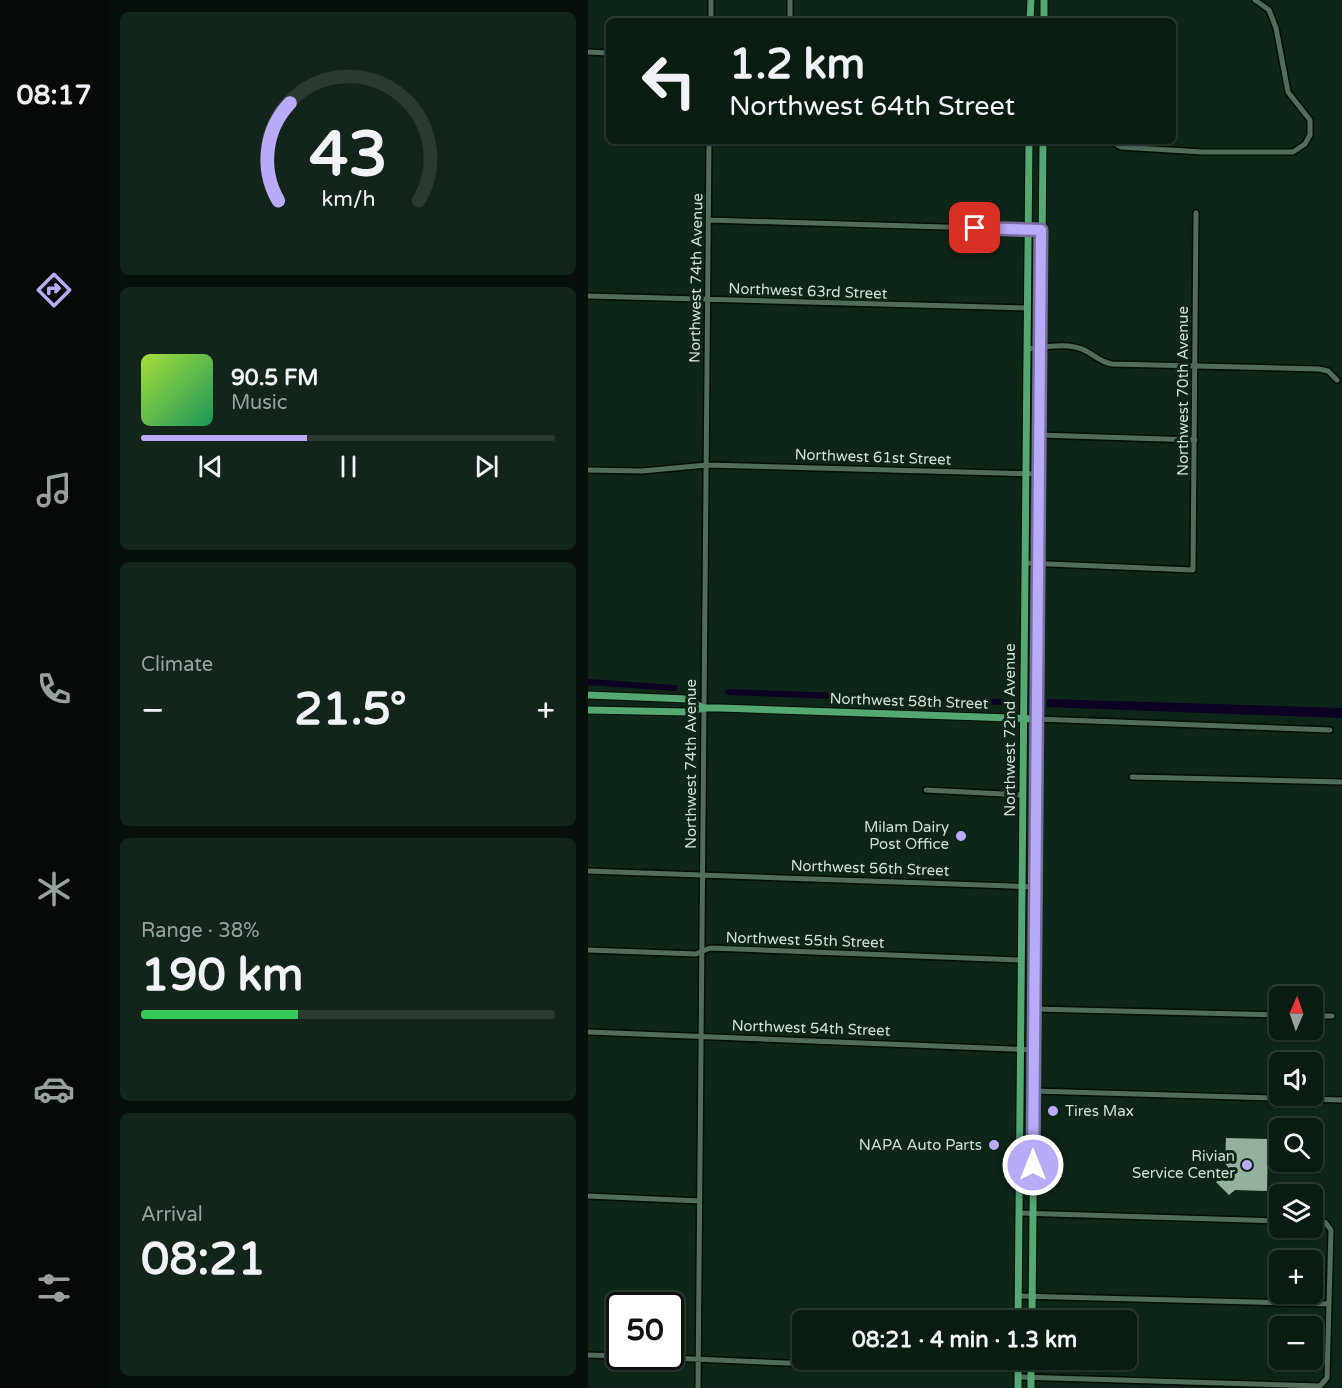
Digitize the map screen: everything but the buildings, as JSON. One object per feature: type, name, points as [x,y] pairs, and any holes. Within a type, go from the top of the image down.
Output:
[{"type":"main road","points":[[1030,18],[1031,0]]},
{"type":"main road","points":[[1044,0],[1044,18]]},
{"type":"main road","name":"Northwest 72nd Avenue","points":[[1018,1310],[1029,144]]},
{"type":"main road","name":"Northwest 72nd Avenue","points":[[1032,1310],[1043,144]]},
{"type":"main road","name":"Northwest 58th Street","points":[[588,695],[687,699],[703,708]]},
{"type":"main road","name":"Northwest 58th Street","points":[[588,710],[687,712],[703,708],[1037,719]]},
{"type":"main road","points":[[1018,1370],[1018,1388]]},
{"type":"main road","points":[[1031,1370],[1031,1388]]},
{"type":"street","points":[[711,0],[711,18]]},
{"type":"street","points":[[790,0],[790,18]]},
{"type":"street","points":[[1116,144],[1121,147],[1203,152],[1293,152],[1305,144],[1310,135],[1310,120],[1288,92],[1276,28],[1269,10],[1255,0]]},
{"type":"street","points":[[588,52],[606,53]]},
{"type":"street","name":"Northwest 74th Avenue","points":[[698,1388],[710,144]]},
{"type":"street","name":"Northwest 70th Avenue","points":[[1038,564],[1193,570],[1196,213]]},
{"type":"street","points":[[709,220],[1041,230]]},
{"type":"street","name":"Northwest 63rd Street","points":[[588,296],[1028,308]]},
{"type":"street","points":[[1028,349],[1080,348],[1097,359],[1112,364],[1316,368],[1328,371],[1337,380]]},
{"type":"street","points":[[1039,435],[1195,440]]},
{"type":"street","name":"Northwest 61st Street","points":[[588,470],[642,471],[707,465],[1039,474]]},
{"type":"street","points":[[1025,563],[1038,564]]},
{"type":"street","name":"Northwest 58th Street","points":[[1037,719],[1330,730]]},
{"type":"street","points":[[1132,777],[1342,782]]},
{"type":"street","points":[[926,790],[1023,795]]},
{"type":"street","name":"Northwest 56th Street","points":[[588,871],[1036,887]]},
{"type":"street","name":"Northwest 55th Street","points":[[588,950],[696,954],[710,948],[1021,960]]},
{"type":"street","points":[[1035,1009],[1269,1015]]},
{"type":"street","points":[[1323,1016],[1332,1016]]},
{"type":"street","name":"Northwest 54th Street","points":[[588,1032],[1034,1050]]},
{"type":"street","points":[[1034,1091],[1342,1100]]},
{"type":"street","points":[[588,1196],[700,1201]]},
{"type":"street","points":[[1019,1214],[1269,1221]]},
{"type":"street","points":[[1018,1377],[1320,1386],[1327,1378],[1331,1230],[1329,1225],[1323,1222]]},
{"type":"street","points":[[1018,1296],[1329,1304]]},
{"type":"street","points":[[588,1355],[606,1356]]},
{"type":"street","points":[[684,1358],[792,1363]]},
{"type":"shaded area","points":[[1047,699],[1342,708],[1342,718],[1047,707]]},
{"type":"waterway","points":[[588,682],[674,688]]},
{"type":"waterway","points":[[728,692],[1006,702]]},
{"type":"place","name":"Milam Dairy Post Office","points":[[961,836]]},
{"type":"place","name":"Tires Max","points":[[1053,1111]]},
{"type":"place","name":"NAPA Auto Parts","points":[[994,1145]]},
{"type":"place","name":"Rivian Service Center","points":[[1247,1165]]},
{"type":"route","points":[[975,228],[1041,230],[1033,1165]]}]
